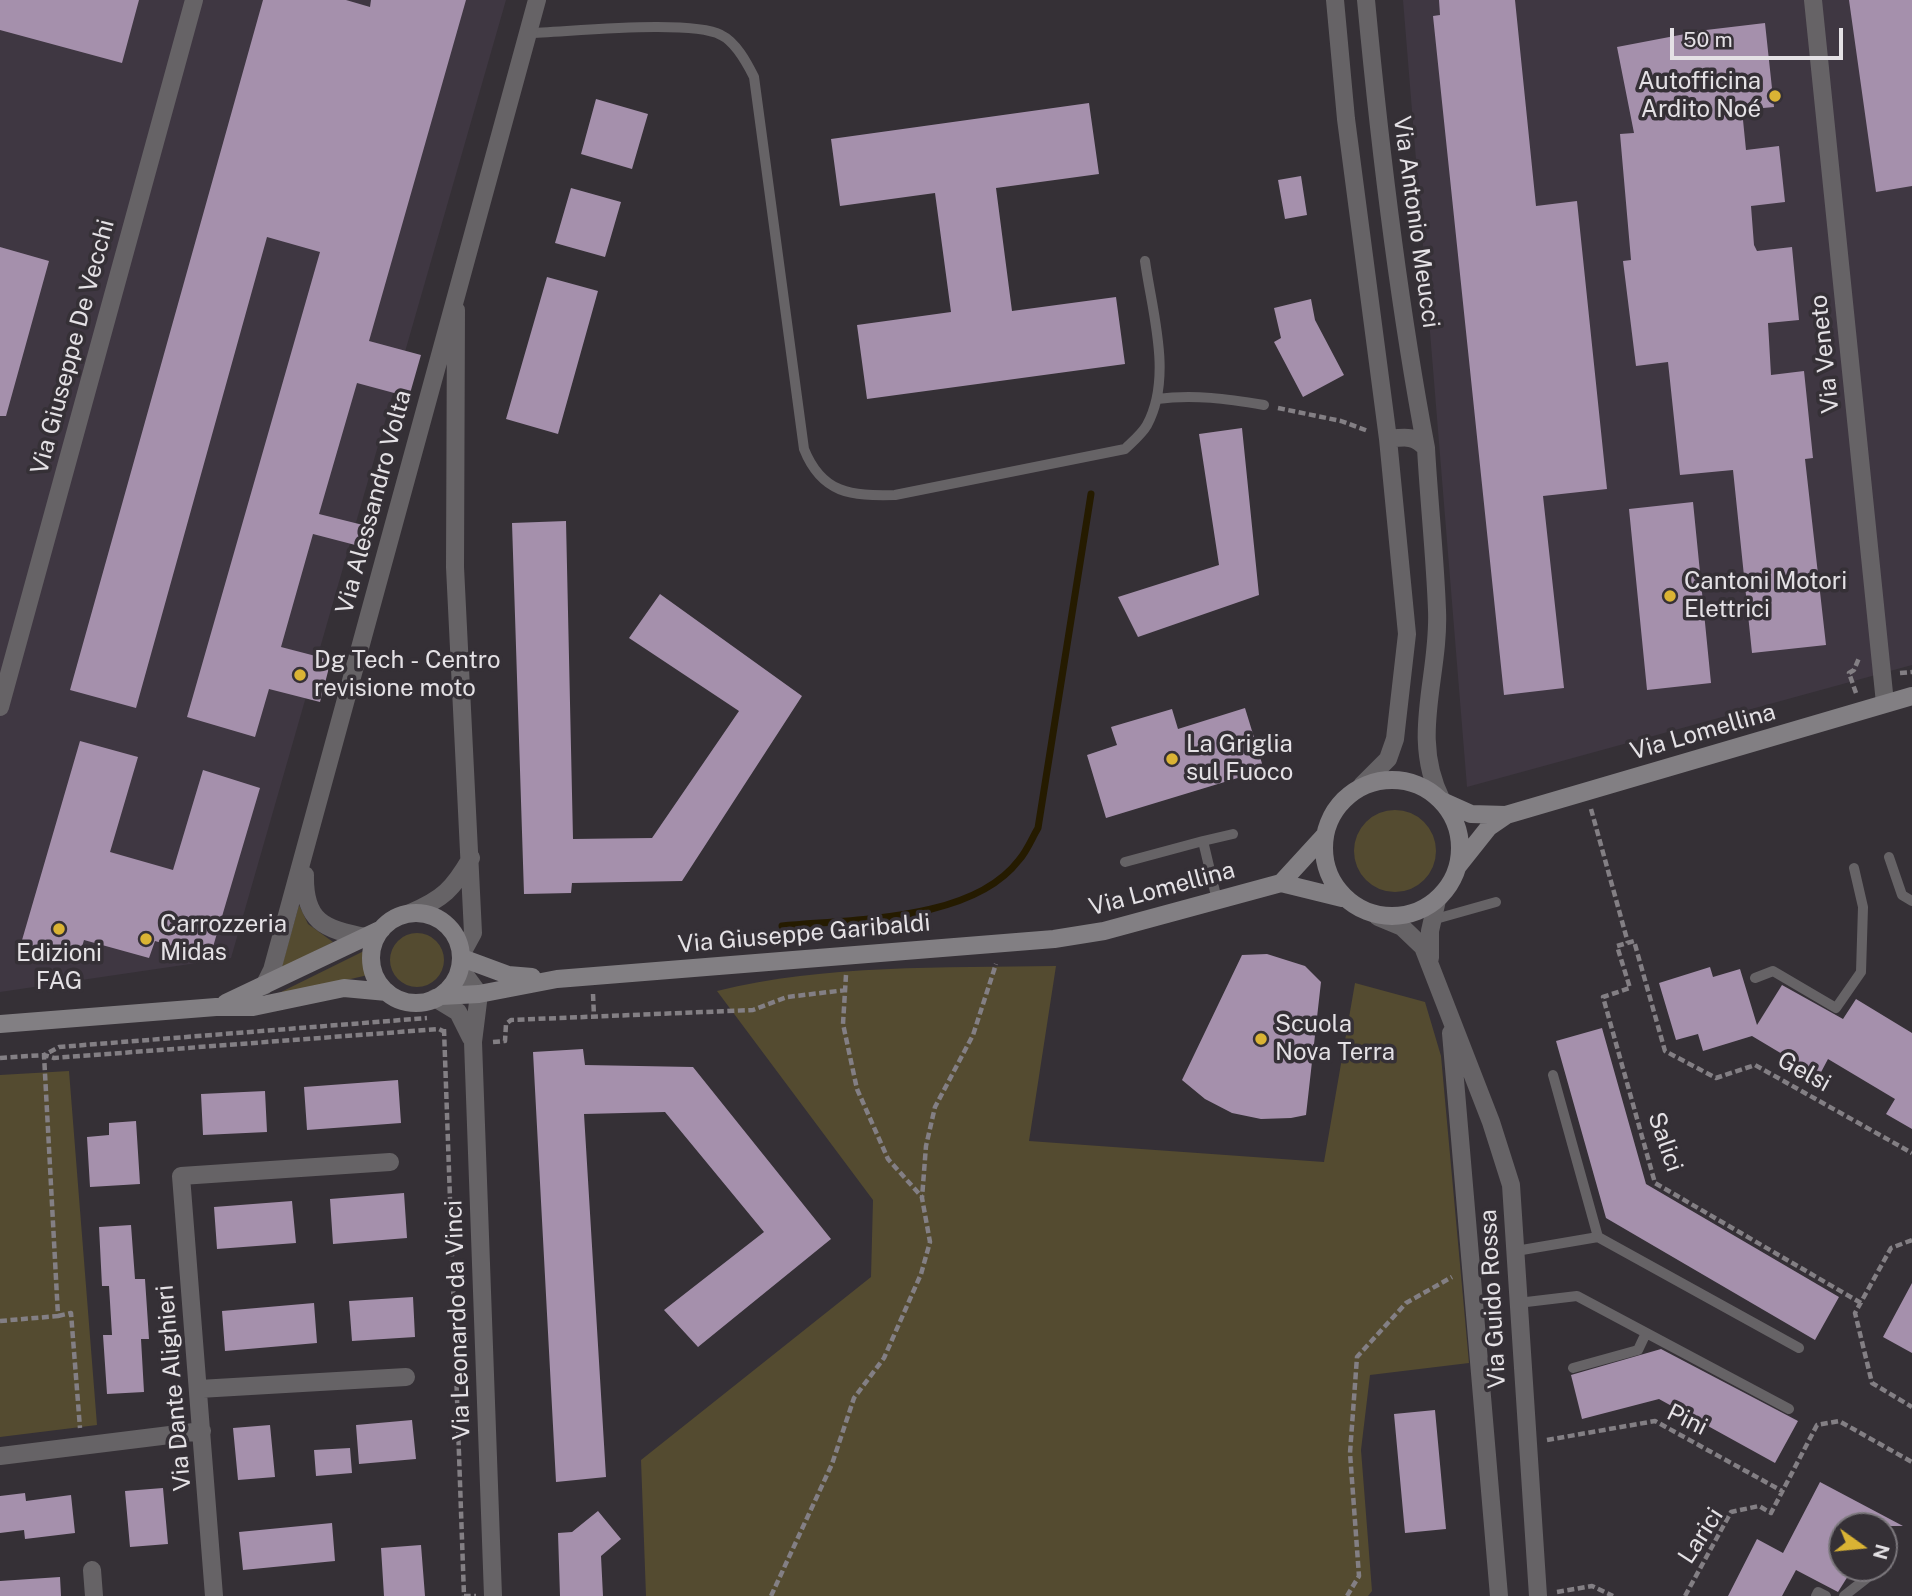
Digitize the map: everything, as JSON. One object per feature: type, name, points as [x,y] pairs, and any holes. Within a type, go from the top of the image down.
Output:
[{"type":"main road","name":"Via Lomellina","points":[[1442,801],[1471,814],[1506,815],[1912,696]]},
{"type":"main road","points":[[1400,779],[1423,787],[1442,801],[1454,818],[1459,835],[1458,866],[1448,888],[1437,900],[1409,915],[1378,917],[1355,908],[1342,898],[1326,864],[1325,835],[1332,813],[1342,799],[1362,785],[1400,779]]},
{"type":"main road","name":"Via Lomellina","points":[[1458,866],[1489,827],[1506,815]]},
{"type":"main road","points":[[1282,883],[1325,835]]},
{"type":"main road","name":"Via Lomellina","points":[[1054,939],[1104,931],[1282,883],[1342,898]]},
{"type":"main road","points":[[0,1024],[216,1007],[253,1007],[344,988],[387,992],[403,1001],[423,1002],[438,997],[453,984],[461,960],[458,940],[449,927],[424,914],[410,913],[400,916],[374,933],[216,1007]]},
{"type":"main road","points":[[374,933],[372,968],[387,992]]},
{"type":"main road","name":"Via Giuseppe Garibaldi","points":[[438,997],[479,994],[557,979],[1054,939]]},
{"type":"main road","name":"Via Giuseppe Garibaldi","points":[[461,960],[508,975],[557,979]]},
{"type":"street","name":"Via Giuseppe De Vecchi","points":[[0,707],[194,0]]},
{"type":"street","name":"Via Alessandro Volta","points":[[264,986],[272,971],[306,852],[456,286],[537,0]]},
{"type":"street","points":[[1335,0],[1346,120],[1388,439],[1407,634],[1395,739],[1388,758],[1362,785]]},
{"type":"street","name":"Via Antonio Meucci","points":[[1366,0],[1378,129],[1411,371],[1426,448],[1437,621],[1425,754],[1431,779],[1442,801]]},
{"type":"street","name":"Via Veneto","points":[[1813,0],[1885,703]]},
{"type":"street","name":"Via Alessandro Volta","points":[[456,286],[455,568],[473,933],[461,960]]},
{"type":"street","points":[[1388,439],[1408,436],[1418,440],[1426,448]]},
{"type":"street","name":"Via Alessandro Volta","points":[[306,852],[305,898],[313,915],[340,933],[374,933]]},
{"type":"street","points":[[410,913],[440,900],[456,882],[471,858]]},
{"type":"street","name":"Via Guido Rossa","points":[[1430,965],[1432,920],[1437,900]]},
{"type":"street","name":"Via Guido Rossa","points":[[1378,917],[1412,934],[1423,947],[1449,1008],[1511,1185],[1538,1596]]},
{"type":"street","points":[[461,960],[479,994],[472,1042]]},
{"type":"street","points":[[438,997],[458,1012],[472,1042]]},
{"type":"street","name":"Via Guido Rossa","points":[[1449,1008],[1499,1596]]},
{"type":"street","name":"Via Leonardo da Vinci","points":[[472,1042],[493,1596]]},
{"type":"street","name":"Via Dante Alighieri","points":[[214,1596],[181,1176],[390,1162]]},
{"type":"street","points":[[199,1389],[405,1377]]},
{"type":"street","points":[[0,1456],[202,1431]]},
{"type":"street","points":[[92,1570],[94,1596]]},
{"type":"lane","points":[[528,33],[695,28],[723,35],[745,59],[754,77],[804,449],[813,470],[830,485],[858,496],[895,495],[1125,449],[1146,427],[1157,399],[1159,359],[1145,261]]},
{"type":"lane","points":[[1157,399],[1182,396],[1222,398],[1264,405]]},
{"type":"lane","points":[[1125,862],[1233,834]]},
{"type":"lane","points":[[1203,841],[1217,900]]},
{"type":"lane","points":[[1889,857],[1902,895],[1912,901]]},
{"type":"lane","points":[[1755,978],[1773,971],[1836,1008],[1861,972],[1863,907],[1854,868]]},
{"type":"lane","points":[[1432,920],[1496,902]]},
{"type":"lane","points":[[1553,1075],[1598,1237]]},
{"type":"lane","points":[[1516,1251],[1598,1237],[1798,1348]]},
{"type":"lane","points":[[1518,1303],[1577,1296],[1789,1409]]},
{"type":"lane","points":[[1573,1368],[1638,1350],[1646,1333]]},
{"type":"lane","points":[[1844,1596],[1862,1582]]},
{"type":"lane","points":[[1816,1596],[1818,1592],[1826,1596]]},
{"type":"path","points":[[1264,405],[1341,421],[1388,439]]},
{"type":"path","points":[[1586,791],[1628,943]]},
{"type":"path","name":"Gelsi","points":[[1628,943],[1634,942],[1665,1051],[1716,1078],[1755,1065],[1912,1153]]},
{"type":"path","points":[[771,1596],[832,1464],[854,1398],[884,1358],[921,1274],[930,1242],[922,1198],[926,1146],[935,1107],[973,1035],[1002,943]]},
{"type":"path","name":"Salici","points":[[1628,943],[1617,946],[1630,988],[1603,997],[1655,1183],[1861,1303]]},
{"type":"path","points":[[847,956],[843,1024],[857,1089],[888,1158],[922,1198]]},
{"type":"path","points":[[0,1058],[44,1055],[54,1058],[444,1031],[456,1041],[505,1041],[506,1024],[511,1020],[753,1010],[787,997],[846,990]]},
{"type":"path","points":[[44,1055],[59,1047],[437,1017]]},
{"type":"path","points":[[443,1020],[464,1596]]},
{"type":"path","points":[[44,1055],[58,1316]]},
{"type":"path","points":[[1912,1240],[1891,1248],[1855,1313],[1872,1383],[1912,1407]]},
{"type":"path","points":[[1348,1596],[1359,1576],[1350,1452],[1357,1357],[1406,1303],[1471,1266]]},
{"type":"path","points":[[0,1321],[71,1314],[82,1446]]},
{"type":"path","name":"Pini","points":[[1526,1444],[1655,1421],[1782,1491]]},
{"type":"path","points":[[1782,1491],[1817,1426],[1839,1421],[1912,1462]]},
{"type":"path","name":"Larici","points":[[1685,1596],[1731,1512],[1759,1506],[1771,1513],[1782,1491]]},
{"type":"path","points":[[1538,1596],[1592,1586],[1613,1596]]},
{"type":"path","points":[[1572,1589],[1573,1596]]},
{"type":"shaded area","points":[[0,0],[506,0],[231,958],[0,992]]},
{"type":"shaded area","points":[[1403,0],[1912,0],[1912,665],[1467,787]]},
{"type":"shaded area","points":[[1395,810],[1411,813],[1424,822],[1433,835],[1436,851],[1433,867],[1424,880],[1411,889],[1395,892],[1379,889],[1366,880],[1357,867],[1354,851],[1357,835],[1366,822],[1379,813]]},
{"type":"shaded area","points":[[299,905],[308,924],[333,942],[281,969]]},
{"type":"shaded area","points":[[417,933],[436,941],[444,960],[436,979],[417,987],[398,979],[390,960],[398,941]]},
{"type":"shaded area","points":[[366,950],[368,975],[282,995],[279,993]]},
{"type":"shaded area","points":[[1056,966],[1029,1141],[1324,1162],[1355,983],[1425,1002],[1441,1056],[1469,1363],[1370,1375],[1361,1450],[1372,1591],[1368,1596],[646,1596],[641,1460],[871,1277],[873,1200],[717,991],[758,982],[842,972]]},
{"type":"shaded area","points":[[69,1071],[97,1425],[0,1437],[0,1075]]},
{"type":"building","points":[[0,0],[139,0],[122,63],[0,30]]},
{"type":"building","points":[[263,0],[346,0],[370,7],[371,0],[466,0],[369,341],[421,355],[409,397],[357,383],[319,514],[367,526],[363,547],[313,534],[281,647],[331,660],[320,702],[269,689],[255,737],[187,717],[320,252],[267,237],[136,708],[70,690]]},
{"type":"building","points":[[1439,0],[1515,0],[1536,206],[1577,201],[1607,489],[1543,496],[1564,688],[1504,695],[1433,16],[1440,15]]},
{"type":"building","points":[[1849,0],[1912,0],[1912,186],[1876,192]]},
{"type":"building","points":[[1765,23],[1774,107],[1742,110],[1746,150],[1779,146],[1785,202],[1751,206],[1754,245],[1757,251],[1792,247],[1799,320],[1768,323],[1771,375],[1804,371],[1813,458],[1805,459],[1826,645],[1752,653],[1733,470],[1680,475],[1668,362],[1636,366],[1623,261],[1631,260],[1620,134],[1634,133],[1617,47],[1706,30]]},
{"type":"building","points":[[596,99],[648,114],[632,169],[581,154]]},
{"type":"building","points":[[1089,103],[1099,174],[996,188],[1012,311],[1116,297],[1125,364],[867,399],[857,325],[951,312],[935,193],[840,206],[831,139]]},
{"type":"building","points":[[1301,176],[1307,215],[1285,219],[1278,180]]},
{"type":"building","points":[[571,188],[621,202],[605,257],[555,243]]},
{"type":"building","points":[[0,247],[49,261],[6,416],[0,416]]},
{"type":"building","points":[[547,277],[598,291],[558,434],[506,419]]},
{"type":"building","points":[[1311,299],[1315,320],[1344,375],[1303,397],[1274,342],[1281,338],[1274,308]]},
{"type":"building","points":[[1242,428],[1259,595],[1138,637],[1118,597],[1219,565],[1199,434]]},
{"type":"building","name":"Cantoni Motori Elettrici","points":[[1693,502],[1711,683],[1647,690],[1629,509]]},
{"type":"building","points":[[566,521],[573,839],[652,838],[739,711],[629,638],[660,594],[802,696],[682,881],[572,883],[571,893],[524,894],[512,523]]},
{"type":"building","points":[[1245,708],[1264,770],[1106,818],[1087,755],[1117,745],[1111,727],[1172,709],[1178,729]]},
{"type":"building","points":[[80,741],[138,757],[110,852],[173,870],[203,770],[260,788],[210,957],[155,941],[149,958],[84,940],[77,964],[20,947]]},
{"type":"building","name":"Scuola Nova Terra","points":[[1267,954],[1305,966],[1321,982],[1306,1115],[1291,1118],[1261,1119],[1232,1113],[1205,1099],[1182,1080],[1242,955]]},
{"type":"building","points":[[1710,967],[1713,977],[1740,969],[1757,1025],[1782,985],[1843,1019],[1856,999],[1912,1033],[1912,1129],[1886,1114],[1895,1099],[1828,1059],[1819,1076],[1752,1036],[1703,1051],[1698,1034],[1676,1040],[1659,983]]},
{"type":"building","points":[[1602,1028],[1646,1184],[1839,1297],[1815,1340],[1606,1218],[1556,1041]]},
{"type":"building","points":[[583,1049],[585,1065],[693,1067],[831,1239],[698,1347],[664,1310],[764,1232],[665,1112],[584,1114],[606,1477],[556,1482],[533,1052]]},
{"type":"building","points":[[398,1080],[401,1123],[307,1130],[304,1087]]},
{"type":"building","points":[[265,1091],[267,1132],[203,1135],[201,1094]]},
{"type":"building","points":[[136,1121],[140,1184],[90,1187],[87,1137],[109,1135],[109,1123]]},
{"type":"building","points":[[404,1193],[407,1238],[333,1244],[330,1199]]},
{"type":"building","points":[[292,1201],[296,1243],[217,1249],[214,1207]]},
{"type":"building","points":[[131,1225],[135,1279],[145,1279],[149,1339],[141,1339],[144,1392],[107,1394],[103,1335],[112,1335],[109,1286],[102,1286],[99,1227]]},
{"type":"building","points":[[1912,1283],[1912,1353],[1883,1337]]},
{"type":"building","points":[[413,1297],[415,1337],[352,1341],[349,1301]]},
{"type":"building","points":[[314,1303],[317,1343],[225,1351],[222,1311]]},
{"type":"building","points":[[1661,1349],[1798,1421],[1775,1463],[1659,1399],[1582,1419],[1571,1375]]},
{"type":"building","points":[[1435,1410],[1446,1529],[1405,1533],[1394,1414]]},
{"type":"building","points":[[412,1420],[416,1459],[359,1464],[356,1425]]},
{"type":"building","points":[[270,1425],[275,1477],[238,1480],[233,1428]]},
{"type":"building","points":[[350,1448],[352,1473],[316,1476],[314,1450]]},
{"type":"building","points":[[1820,1482],[1877,1512],[1828,1512],[1828,1582],[1844,1582],[1838,1592],[1796,1570],[1782,1596],[1728,1596],[1757,1539],[1783,1553]]},
{"type":"building","points":[[163,1488],[168,1544],[130,1547],[125,1491]]},
{"type":"building","points":[[25,1493],[26,1501],[71,1495],[75,1533],[25,1539],[24,1530],[0,1533],[0,1496]]},
{"type":"building","points":[[598,1511],[621,1539],[601,1556],[603,1596],[560,1596],[558,1533],[572,1532]]},
{"type":"building","points":[[332,1523],[335,1561],[243,1570],[239,1532]]},
{"type":"building","points":[[421,1545],[425,1596],[384,1596],[381,1548]]},
{"type":"building","points":[[60,1577],[61,1596],[0,1596],[0,1581]]},
{"type":"waterway","points":[[782,926],[909,914],[942,906],[972,895],[998,880],[1022,856],[1038,828],[1091,494]]},
{"type":"place","name":"Autofficina Ardito Noé","points":[[1775,96]]},
{"type":"place","name":"Cantoni Motori Elettrici","points":[[1670,596]]},
{"type":"place","name":"Dg Tech - Centro revisione moto","points":[[300,675]]},
{"type":"place","name":"La Griglia sul Fuoco","points":[[1172,759]]},
{"type":"place","name":"Edizioni FAG","points":[[59,929]]},
{"type":"place","name":"Carrozzeria Midas","points":[[146,939]]},
{"type":"place","name":"Scuola Nova Terra","points":[[1261,1039]]}]
